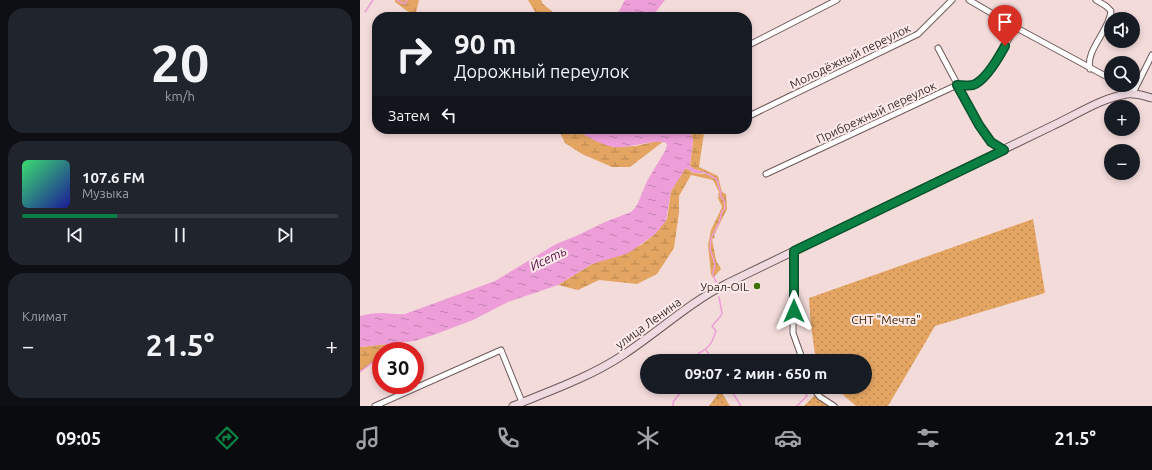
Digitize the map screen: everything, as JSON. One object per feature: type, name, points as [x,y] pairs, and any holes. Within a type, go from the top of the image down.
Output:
[{"type":"main road","points":[[1134,92],[1152,98]]},
{"type":"main road","name":"улица Ленина","points":[[513,406],[605,366],[623,355],[686,308],[715,289],[1099,103],[1134,92]]},
{"type":"street","points":[[752,43],[837,0]]},
{"type":"street","name":"Молодёжный переулок","points":[[752,115],[918,34],[952,0]]},
{"type":"street","points":[[969,0],[1104,76]]},
{"type":"street","points":[[1090,69],[1089,63],[1091,55],[1111,18],[1111,11],[1096,0]]},
{"type":"street","name":"Прибрежный переулок","points":[[766,174],[957,85],[974,84],[983,77],[1000,55],[1015,27]]},
{"type":"street","points":[[938,48],[979,125],[991,142],[1004,150]]},
{"type":"street","points":[[1140,80],[1152,55]]},
{"type":"street","points":[[794,251],[794,333],[801,354]]},
{"type":"street","points":[[375,406],[501,350],[522,402]]},
{"type":"street","points":[[818,394],[834,406]]},
{"type":"green space","points":[[395,0],[419,0],[416,12],[408,12],[395,2]]},
{"type":"green space","points":[[528,0],[541,0],[543,4],[553,12],[535,12]]},
{"type":"green space","points":[[560,134],[585,134],[613,147],[636,146],[657,141],[664,141],[630,167],[612,167],[582,154],[565,143]]},
{"type":"green space","points":[[691,134],[704,134],[699,167],[718,176],[722,192],[726,194],[727,209],[714,235],[715,238],[712,239],[716,260],[721,269],[713,278],[711,274],[708,245],[711,230],[722,207],[718,198],[719,192],[713,180],[691,175],[679,196],[679,212],[674,248],[657,274],[637,284],[599,280],[578,290],[558,285],[592,264],[641,245],[655,234],[667,219],[671,191],[684,170],[687,168],[693,173],[705,174],[705,172],[694,169],[690,166],[693,140]]},
{"type":"green space","name":"СНТ \"Мечта\"","points":[[1033,219],[1045,293],[935,326],[888,406],[856,406],[842,394],[872,394],[872,354],[815,354],[809,298]]},
{"type":"green space","points":[[372,346],[372,363],[360,372],[360,347]]},
{"type":"green space","points":[[722,394],[730,406],[709,406],[717,395]]},
{"type":"green space","points":[[816,394],[823,394],[837,406],[804,406]]},
{"type":"water","points":[[625,0],[665,0],[656,12],[618,12]]},
{"type":"water","name":"Исеть","points":[[583,134],[691,134],[693,140],[690,166],[694,169],[707,173],[694,173],[686,168],[671,191],[666,221],[655,234],[626,254],[592,264],[558,285],[508,302],[473,320],[436,334],[415,341],[372,342],[372,346],[360,347],[360,316],[379,313],[405,314],[495,281],[556,244],[631,212],[638,203],[647,181],[667,145],[666,143],[656,142],[626,147],[614,147],[599,142]]},
{"type":"waterway","points":[[365,12],[373,0]]},
{"type":"waterway","points":[[397,0],[405,4],[407,0]]},
{"type":"waterway","points":[[706,173],[718,182],[721,193],[720,196],[724,200],[725,209],[722,211],[719,223],[711,238],[710,249],[715,264],[713,274],[716,282]]},
{"type":"waterway","points":[[698,354],[709,346],[716,331],[712,326],[722,313],[719,297]]},
{"type":"waterway","points":[[706,350],[709,354]]},
{"type":"waterway","points":[[360,372],[372,363]]},
{"type":"waterway","points":[[673,406],[673,402],[679,394]]},
{"type":"waterway","points":[[733,394],[741,406]]},
{"type":"waterway","points":[[797,406],[807,396],[806,394]]},
{"type":"place","name":"Урал-OIL","points":[[757,286]]},
{"type":"route","points":[[794,311],[794,251],[1004,150],[991,142],[979,125],[957,85],[974,84],[983,77],[992,67],[1005,46]]}]
